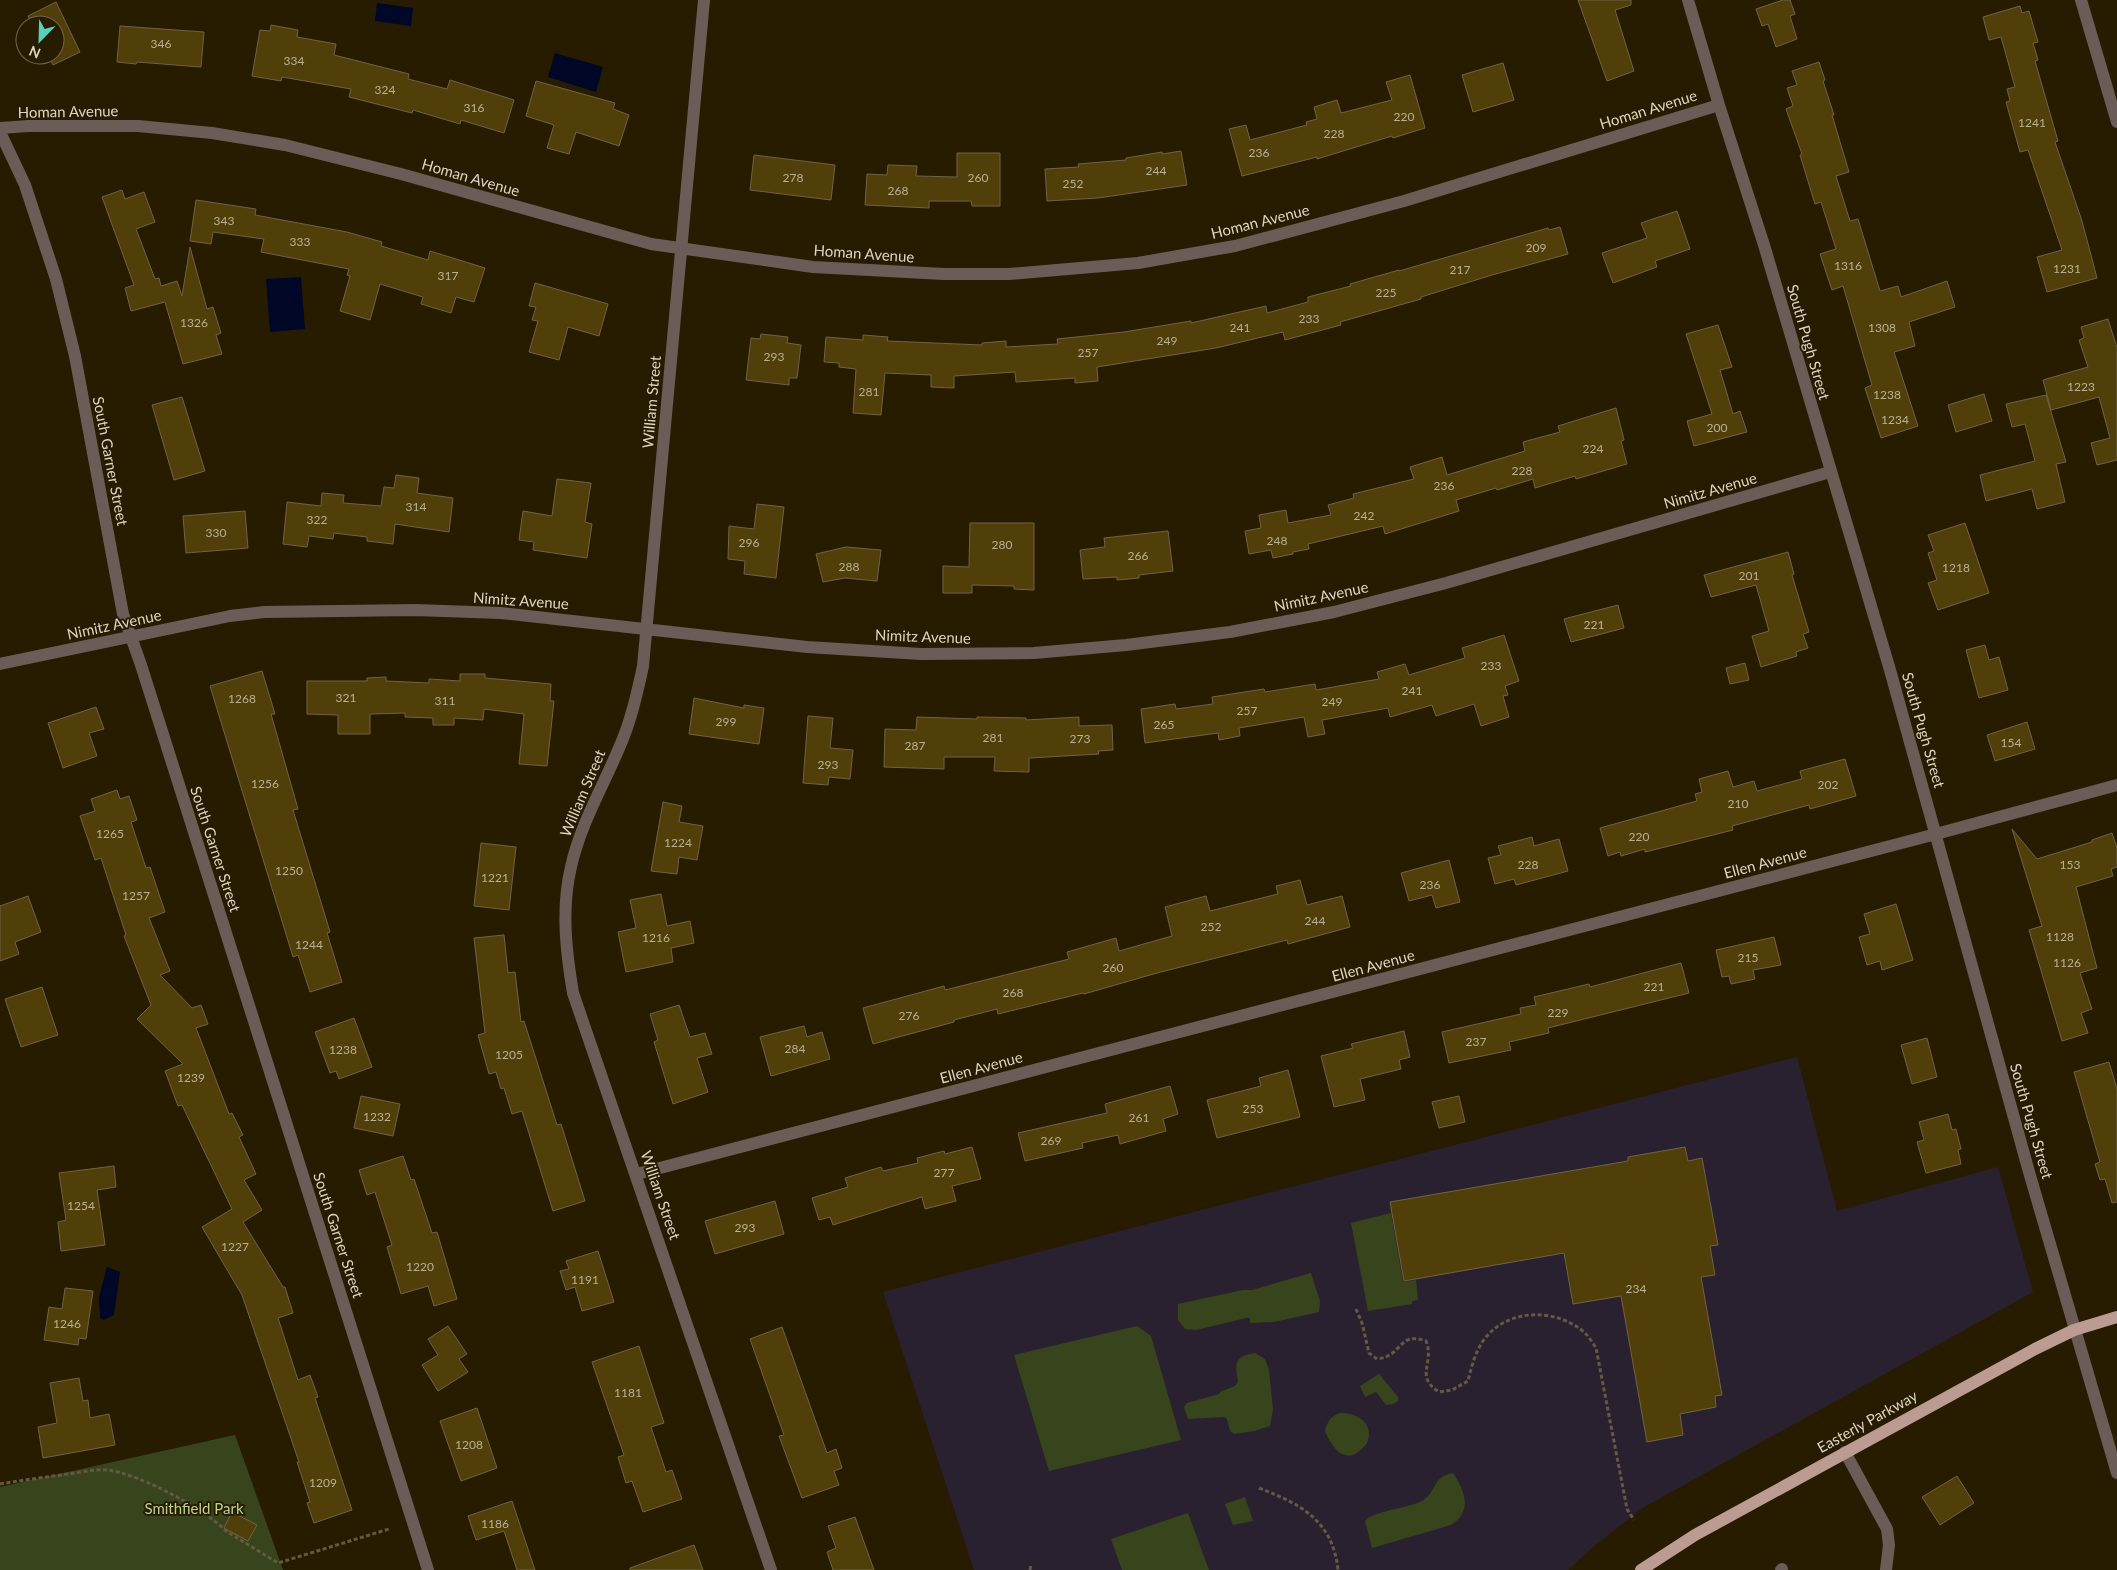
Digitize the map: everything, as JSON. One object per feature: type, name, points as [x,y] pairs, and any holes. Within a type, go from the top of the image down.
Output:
[{"type":"main road","name":"Easterly Parkway","points":[[1641,1570],[1695,1535],[2035,1349],[2074,1330],[2117,1317]]},
{"type":"street","name":"William Street","points":[[704,0],[644,666],[634,709],[623,738],[581,830],[570,869],[564,924],[566,952],[574,993],[771,1570]]},
{"type":"street","name":"South Pugh Street","points":[[1688,0],[1719,105],[1764,245],[1890,670],[2074,1330],[2117,1473]]},
{"type":"street","points":[[2081,0],[2117,122]]},
{"type":"street","name":"Homan Avenue","points":[[0,130],[29,126],[138,126],[212,133],[285,145],[401,174],[651,244],[813,267],[944,274],[1009,274],[1138,263],[1235,246],[1404,201],[1719,105]]},
{"type":"street","name":"South Garner Street","points":[[0,130],[25,185],[56,279],[75,356],[123,614],[428,1570]]},
{"type":"street","name":"Nimitz Avenue","points":[[0,664],[132,638],[230,616],[264,612],[415,610],[501,613],[807,646],[921,654],[1034,653],[1126,645],[1230,632],[1334,612],[1446,583],[1830,472]]},
{"type":"street","name":"Ellen Avenue","points":[[637,1174],[2117,785]]},
{"type":"street","points":[[1844,1452],[1887,1529],[1889,1545],[1886,1570]]},
{"type":"path","points":[[1356,1309],[1362,1323],[1369,1353],[1378,1359],[1388,1358],[1406,1340],[1415,1337],[1426,1341],[1430,1350],[1425,1375],[1429,1386],[1439,1392],[1452,1390],[1468,1381],[1472,1364],[1483,1341],[1502,1323],[1522,1316],[1542,1313],[1567,1321],[1585,1333],[1596,1348],[1627,1509],[1634,1520]]},
{"type":"path","points":[[0,1484],[92,1471],[115,1472],[154,1486],[190,1505],[220,1524],[226,1531],[278,1563],[389,1530]]},
{"type":"path","points":[[1259,1488],[1283,1497],[1316,1519],[1327,1531],[1335,1551],[1338,1570]]},
{"type":"path","points":[[1030,1570],[1031,1565]]},
{"type":"shaded area","points":[[1797,1057],[1837,1211],[1998,1167],[2033,1292],[1644,1507],[1594,1546],[1568,1570],[974,1570],[883,1292]]},
{"type":"green space","points":[[1391,1213],[1403,1282],[1416,1280],[1418,1300],[1412,1301],[1412,1304],[1368,1311],[1351,1223]]},
{"type":"green space","points":[[1311,1273],[1320,1301],[1319,1312],[1274,1322],[1250,1323],[1250,1318],[1246,1318],[1196,1330],[1185,1329],[1178,1320],[1178,1304],[1243,1290],[1252,1290]]},
{"type":"green space","points":[[1137,1326],[1151,1336],[1181,1440],[1049,1471],[1014,1355]]},
{"type":"green space","points":[[1255,1353],[1265,1359],[1269,1370],[1273,1410],[1270,1426],[1234,1434],[1230,1431],[1227,1419],[1224,1417],[1188,1419],[1184,1407],[1187,1403],[1219,1394],[1235,1386],[1238,1382],[1236,1370],[1238,1362],[1243,1356]]},
{"type":"green space","points":[[1379,1374],[1398,1397],[1398,1401],[1393,1404],[1386,1405],[1376,1392],[1365,1397],[1360,1386]]},
{"type":"green space","points":[[1340,1413],[1358,1417],[1363,1420],[1369,1430],[1367,1443],[1360,1450],[1348,1456],[1337,1451],[1325,1431],[1330,1420]]},
{"type":"green space","name":"Smithfield Park","points":[[235,1435],[283,1570],[0,1570],[0,1487]]},
{"type":"green space","points":[[1453,1473],[1461,1487],[1465,1500],[1462,1514],[1458,1519],[1451,1525],[1372,1548],[1365,1521],[1368,1518],[1420,1502],[1429,1495],[1442,1477]]},
{"type":"green space","points":[[1245,1497],[1253,1521],[1233,1525],[1225,1504]]},
{"type":"green space","points":[[1188,1513],[1209,1570],[1122,1570],[1111,1539]]},
{"type":"water","points":[[377,3],[413,8],[411,26],[375,21]]},
{"type":"water","points":[[555,53],[603,67],[596,92],[548,77]]},
{"type":"water","points":[[301,277],[305,329],[270,332],[266,279]]},
{"type":"water","points":[[107,1267],[120,1272],[114,1315],[103,1320],[100,1318],[99,1297]]},
{"type":"building","points":[[1578,0],[1631,0],[1631,5],[1615,10],[1634,71],[1607,81]]},
{"type":"building","points":[[1783,0],[1790,0],[1795,14],[1790,16],[1797,39],[1776,47],[1768,24],[1762,26],[1756,9]]},
{"type":"building","points":[[56,2],[62,15],[30,15]]},
{"type":"building","points":[[2020,6],[2022,13],[2029,11],[2038,42],[2033,43],[2038,60],[2035,61],[2058,141],[2055,142],[2082,221],[2097,278],[2047,292],[2037,257],[2062,250],[2028,150],[2020,152],[2006,102],[2010,101],[2007,89],[2015,87],[2001,37],[1989,40],[1983,17]]},
{"type":"building","points":[[65,21],[80,52],[65,59]]},
{"type":"building","points":[[271,25],[298,30],[297,37],[336,44],[334,55],[409,74],[408,79],[447,89],[450,80],[514,100],[504,133],[461,120],[460,124],[413,110],[412,113],[349,97],[351,89],[282,77],[281,81],[252,76],[260,30],[270,31]]},
{"type":"building","points":[[120,26],[204,32],[201,67],[117,62]]},
{"type":"building","points":[[1819,62],[1849,172],[1836,176],[1850,221],[1858,219],[1880,291],[1898,286],[1901,297],[1947,281],[1955,307],[1909,322],[1915,346],[1894,352],[1918,426],[1881,438],[1865,388],[1872,385],[1843,286],[1832,290],[1820,254],[1836,249],[1821,202],[1815,204],[1800,155],[1802,154],[1786,109],[1793,106],[1787,88],[1797,85],[1792,71]]},
{"type":"building","points":[[1503,63],[1514,100],[1473,112],[1462,75]]},
{"type":"building","points":[[1410,75],[1425,128],[1317,159],[1317,157],[1242,176],[1229,129],[1246,125],[1250,140],[1307,125],[1306,122],[1317,119],[1314,107],[1337,100],[1341,113],[1392,100],[1386,82]]},
{"type":"building","points":[[536,81],[615,103],[613,109],[629,115],[619,146],[576,132],[569,154],[547,148],[554,125],[526,116]]},
{"type":"building","points":[[1181,151],[1187,185],[1098,198],[1047,201],[1045,169],[1079,167],[1078,164],[1126,160],[1126,158],[1162,152],[1162,154]]},
{"type":"building","points":[[957,153],[1000,153],[1000,206],[972,206],[971,201],[929,201],[929,208],[865,205],[867,174],[887,175],[888,165],[917,166],[916,176],[957,177]]},
{"type":"building","points":[[754,155],[835,165],[831,200],[750,190]]},
{"type":"building","points":[[122,190],[125,199],[144,192],[155,222],[136,229],[155,279],[159,278],[161,286],[177,281],[182,296],[190,247],[207,309],[213,307],[221,333],[216,335],[222,354],[183,364],[165,302],[131,311],[125,288],[134,285],[102,197]]},
{"type":"building","points":[[196,200],[256,209],[255,215],[347,232],[382,242],[381,246],[428,260],[430,251],[485,268],[474,302],[456,297],[451,313],[421,304],[423,297],[380,284],[370,320],[340,311],[350,276],[347,275],[349,269],[261,252],[264,239],[213,232],[211,244],[190,241]]},
{"type":"building","points":[[1677,211],[1690,249],[1655,261],[1657,267],[1613,283],[1602,253],[1647,238],[1641,223]]},
{"type":"building","points":[[1560,227],[1568,254],[1492,275],[1421,297],[1421,299],[1340,322],[1341,325],[1285,340],[1283,332],[1216,348],[1097,367],[1098,381],[1075,383],[1075,378],[1016,382],[1015,372],[954,376],[954,388],[931,387],[931,375],[885,373],[881,415],[853,413],[856,369],[839,367],[839,363],[824,362],[826,337],[863,340],[863,335],[888,337],[887,341],[982,345],[982,343],[1006,341],[1006,347],[1058,344],[1057,339],[1124,332],[1191,321],[1191,323],[1266,306],[1267,313],[1308,302],[1308,297],[1351,286],[1350,284],[1548,228],[1549,230]]},
{"type":"building","points":[[535,283],[608,304],[599,336],[568,327],[559,360],[529,352],[538,321],[532,320],[536,307],[529,306]]},
{"type":"building","points":[[2108,319],[2117,348],[2117,460],[2097,465],[2091,443],[2110,438],[2099,397],[2051,410],[2043,380],[2088,367],[2079,340],[2084,338],[2081,327]]},
{"type":"building","points":[[1718,325],[1732,367],[1720,370],[1733,414],[1740,411],[1747,432],[1694,446],[1687,421],[1712,414],[1686,334]]},
{"type":"building","points":[[761,334],[788,337],[787,343],[801,345],[797,378],[789,378],[789,385],[746,380],[751,338],[760,339]]},
{"type":"building","points":[[1984,394],[1992,421],[1956,432],[1948,405]]},
{"type":"building","points":[[2046,395],[2066,462],[2056,464],[2065,502],[2037,509],[2032,489],[1986,501],[1980,475],[2035,461],[2025,424],[2012,427],[2006,404]]},
{"type":"building","points":[[182,397],[205,471],[174,480],[152,405]]},
{"type":"building","points":[[1616,408],[1624,440],[1621,441],[1627,464],[1576,479],[1575,476],[1535,488],[1533,479],[1497,490],[1496,488],[1456,500],[1459,511],[1385,534],[1383,526],[1308,544],[1309,549],[1293,552],[1293,554],[1273,558],[1271,550],[1249,554],[1245,531],[1261,528],[1259,515],[1286,510],[1288,523],[1331,515],[1328,505],[1354,498],[1353,494],[1414,479],[1410,467],[1442,457],[1447,475],[1525,451],[1523,442],[1560,432],[1558,426]]},
{"type":"building","points":[[396,475],[419,478],[417,493],[453,498],[449,532],[395,524],[393,544],[367,541],[367,537],[334,533],[333,539],[309,536],[307,547],[283,544],[287,502],[321,506],[322,493],[344,495],[343,503],[381,506],[384,487],[394,488]]},
{"type":"building","points":[[557,479],[591,483],[585,522],[592,524],[587,558],[533,550],[534,542],[519,540],[523,511],[552,516]]},
{"type":"building","points":[[757,504],[784,507],[776,578],[744,574],[745,561],[728,559],[729,526],[754,529]]},
{"type":"building","points":[[245,511],[248,548],[186,553],[183,516]]},
{"type":"building","points":[[970,523],[1034,523],[1034,590],[1014,589],[1014,586],[972,585],[972,593],[943,593],[943,566],[969,567]]},
{"type":"building","points":[[1965,523],[1989,593],[1938,610],[1928,583],[1937,580],[1928,553],[1934,551],[1928,535]]},
{"type":"building","points":[[1168,531],[1173,571],[1139,575],[1139,578],[1117,580],[1117,577],[1083,579],[1080,550],[1105,547],[1104,538]]},
{"type":"building","points":[[846,547],[881,550],[877,581],[845,578],[823,582],[816,554]]},
{"type":"building","points":[[1788,552],[1794,574],[1792,575],[1809,632],[1803,634],[1808,648],[1796,652],[1797,656],[1761,667],[1752,636],[1769,631],[1756,585],[1711,597],[1704,575]]},
{"type":"building","points":[[1618,605],[1624,628],[1571,642],[1564,619]]},
{"type":"building","points":[[1504,635],[1519,681],[1505,686],[1508,695],[1503,696],[1509,717],[1481,726],[1474,704],[1436,716],[1432,705],[1390,717],[1388,708],[1322,720],[1325,734],[1308,737],[1304,717],[1239,728],[1240,736],[1219,740],[1218,733],[1145,743],[1141,709],[1175,704],[1176,709],[1213,704],[1212,697],[1264,689],[1265,692],[1315,684],[1316,690],[1379,679],[1377,672],[1405,664],[1409,675],[1465,658],[1462,648]]},
{"type":"building","points":[[1985,645],[1989,660],[1999,657],[2008,690],[1979,698],[1966,650]]},
{"type":"building","points":[[1745,663],[1749,680],[1730,684],[1726,668]]},
{"type":"building","points":[[262,671],[275,714],[271,714],[298,809],[293,810],[330,932],[327,933],[342,982],[310,992],[298,955],[293,957],[210,686]]},
{"type":"building","points":[[460,674],[485,674],[485,678],[551,684],[550,701],[554,701],[547,766],[519,764],[524,714],[484,709],[483,720],[454,718],[454,725],[433,725],[433,718],[405,717],[405,713],[370,714],[370,734],[338,734],[338,715],[307,714],[307,681],[367,681],[367,678],[386,677],[386,681],[429,683],[429,679],[460,681]]},
{"type":"building","points":[[694,698],[744,708],[744,705],[764,708],[759,744],[689,734]]},
{"type":"building","points":[[96,707],[104,729],[89,733],[97,756],[63,768],[48,723]]},
{"type":"building","points":[[808,716],[833,718],[830,748],[853,750],[850,779],[829,777],[828,785],[803,783]]},
{"type":"building","points":[[917,717],[1026,718],[1026,720],[1079,717],[1079,726],[1112,725],[1113,750],[1098,751],[1099,754],[1029,758],[1029,772],[994,771],[995,757],[944,757],[944,769],[884,767],[885,729],[916,730]]},
{"type":"building","points":[[2027,722],[2035,749],[1995,761],[1987,735]]},
{"type":"building","points":[[1845,759],[1856,796],[1810,809],[1809,805],[1732,826],[1733,830],[1645,852],[1645,849],[1621,856],[1620,852],[1608,856],[1600,828],[1697,801],[1695,794],[1702,792],[1699,779],[1728,771],[1733,787],[1754,781],[1757,791],[1802,779],[1800,771]]},
{"type":"building","points":[[117,790],[120,799],[129,796],[137,820],[131,822],[146,868],[150,867],[165,912],[149,918],[170,971],[160,975],[192,1008],[201,1005],[208,1024],[196,1028],[229,1114],[232,1113],[243,1135],[239,1137],[256,1174],[244,1180],[262,1210],[243,1222],[283,1287],[285,1287],[293,1313],[278,1318],[298,1380],[310,1375],[318,1397],[315,1398],[352,1510],[314,1523],[307,1503],[310,1502],[297,1462],[299,1462],[242,1295],[202,1227],[232,1209],[182,1105],[178,1106],[165,1071],[183,1064],[137,1019],[151,1005],[124,936],[126,935],[101,858],[95,860],[80,816],[95,811],[91,799]]},
{"type":"building","points":[[663,802],[682,806],[679,822],[703,826],[697,860],[679,857],[677,874],[651,871]]},
{"type":"building","points":[[2012,829],[2037,859],[2092,842],[2092,840],[2112,833],[2117,848],[2117,867],[2111,869],[2113,876],[2076,887],[2097,968],[2080,973],[2092,1009],[2081,1013],[2088,1033],[2062,1041],[2029,930],[2042,926]]},
{"type":"building","points":[[1532,837],[1534,846],[1559,839],[1568,871],[1516,885],[1514,879],[1495,884],[1488,858],[1501,855],[1498,846]]},
{"type":"building","points":[[481,843],[516,847],[509,910],[474,906]]},
{"type":"building","points":[[1449,860],[1460,902],[1436,908],[1432,895],[1409,901],[1401,873]]},
{"type":"building","points":[[1300,880],[1307,905],[1342,896],[1350,927],[1288,944],[1287,940],[1157,973],[1084,994],[998,1014],[997,1009],[873,1044],[863,1008],[944,986],[945,990],[1069,959],[1067,952],[1116,938],[1119,951],[1172,936],[1165,907],[1206,896],[1210,911],[1278,894],[1276,886]]},
{"type":"building","points":[[661,894],[667,926],[690,921],[694,943],[671,948],[673,962],[626,972],[618,932],[636,928],[630,900]]},
{"type":"building","points":[[28,896],[41,932],[15,942],[19,954],[0,961],[0,906]]},
{"type":"building","points":[[1896,904],[1913,960],[1882,970],[1880,961],[1867,965],[1859,937],[1870,934],[1864,914]]},
{"type":"building","points":[[504,935],[508,973],[515,972],[521,1022],[524,1021],[557,1125],[561,1124],[585,1201],[553,1211],[522,1111],[512,1114],[504,1088],[501,1089],[496,1072],[489,1074],[478,1035],[485,1033],[474,938]]},
{"type":"building","points":[[1774,937],[1781,965],[1753,970],[1755,979],[1731,984],[1729,976],[1722,977],[1716,950]]},
{"type":"building","points":[[1681,963],[1689,993],[1548,1028],[1549,1033],[1509,1042],[1511,1050],[1449,1063],[1442,1032],[1521,1014],[1520,1008],[1536,1005],[1534,997],[1589,984],[1590,987]]},
{"type":"building","points":[[42,987],[58,1035],[21,1047],[5,999]]},
{"type":"building","points":[[679,1005],[690,1037],[705,1033],[712,1054],[697,1058],[708,1092],[673,1104],[654,1042],[658,1040],[650,1014]]},
{"type":"building","points":[[354,1018],[372,1067],[339,1079],[336,1071],[330,1073],[315,1032]]},
{"type":"building","points":[[804,1026],[807,1037],[822,1032],[830,1059],[771,1076],[760,1037]]},
{"type":"building","points":[[1404,1031],[1410,1057],[1399,1060],[1401,1069],[1360,1079],[1365,1100],[1334,1107],[1321,1056],[1353,1048],[1351,1044]]},
{"type":"building","points":[[1927,1038],[1937,1077],[1912,1084],[1901,1045]]},
{"type":"building","points":[[2109,1062],[2117,1089],[2117,1202],[2112,1203],[2105,1179],[2100,1180],[2095,1164],[2100,1162],[2074,1072]]},
{"type":"building","points":[[1288,1070],[1300,1117],[1217,1138],[1207,1100],[1261,1086],[1259,1078]]},
{"type":"building","points":[[1170,1086],[1178,1114],[1163,1119],[1166,1131],[1120,1144],[1118,1135],[1082,1143],[1083,1148],[1025,1161],[1018,1133],[1107,1113],[1105,1104]]},
{"type":"building","points":[[361,1096],[400,1104],[393,1136],[354,1128]]},
{"type":"building","points":[[1459,1096],[1465,1122],[1439,1128],[1432,1102]]},
{"type":"building","points":[[1948,1114],[1952,1130],[1956,1129],[1961,1149],[1958,1150],[1961,1164],[1926,1173],[1917,1142],[1924,1140],[1919,1122]]},
{"type":"building","points":[[972,1147],[981,1179],[952,1186],[956,1201],[925,1209],[922,1197],[833,1225],[830,1217],[819,1220],[812,1198],[848,1187],[845,1178],[881,1167],[883,1171],[918,1163],[917,1158],[944,1151],[945,1154]]},
{"type":"building","points":[[1685,1147],[1688,1161],[1702,1158],[1718,1245],[1710,1246],[1715,1275],[1701,1277],[1722,1395],[1715,1396],[1716,1407],[1680,1414],[1683,1435],[1647,1442],[1621,1296],[1573,1304],[1564,1253],[1404,1281],[1390,1202],[1628,1161],[1628,1157]]},
{"type":"building","points":[[403,1156],[411,1180],[414,1179],[432,1233],[437,1232],[457,1299],[434,1306],[428,1286],[401,1294],[387,1247],[392,1245],[375,1192],[367,1195],[359,1170]]},
{"type":"building","points":[[114,1166],[116,1187],[97,1190],[105,1245],[61,1251],[58,1222],[66,1220],[59,1173]]},
{"type":"building","points":[[775,1201],[784,1234],[715,1254],[705,1221]]},
{"type":"building","points":[[598,1251],[614,1302],[582,1311],[575,1287],[566,1290],[560,1271],[569,1269],[566,1261]]},
{"type":"building","points":[[65,1288],[93,1291],[86,1339],[79,1338],[78,1345],[44,1340],[49,1307],[62,1309]]},
{"type":"building","points":[[448,1326],[467,1354],[459,1359],[468,1372],[438,1391],[422,1365],[438,1355],[428,1339]]},
{"type":"building","points":[[782,1327],[827,1453],[836,1449],[842,1468],[834,1471],[839,1485],[802,1498],[779,1436],[784,1435],[750,1339]]},
{"type":"building","points":[[639,1346],[664,1423],[651,1427],[666,1472],[672,1470],[682,1499],[643,1512],[632,1481],[626,1483],[618,1457],[624,1455],[592,1362]]},
{"type":"building","points":[[79,1378],[83,1401],[88,1400],[90,1418],[109,1414],[115,1445],[43,1458],[38,1427],[57,1423],[50,1383]]},
{"type":"building","points":[[477,1408],[497,1468],[461,1481],[440,1421]]},
{"type":"building","points":[[1957,1476],[1974,1503],[1940,1525],[1922,1497]]},
{"type":"building","points":[[512,1501],[535,1570],[517,1570],[504,1531],[476,1540],[468,1516]]},
{"type":"building","points":[[232,1512],[257,1525],[248,1541],[224,1528]]},
{"type":"building","points":[[855,1517],[874,1570],[833,1570],[827,1552],[836,1548],[828,1526]]},
{"type":"building","points":[[694,1545],[703,1570],[630,1570],[630,1568]]}]
